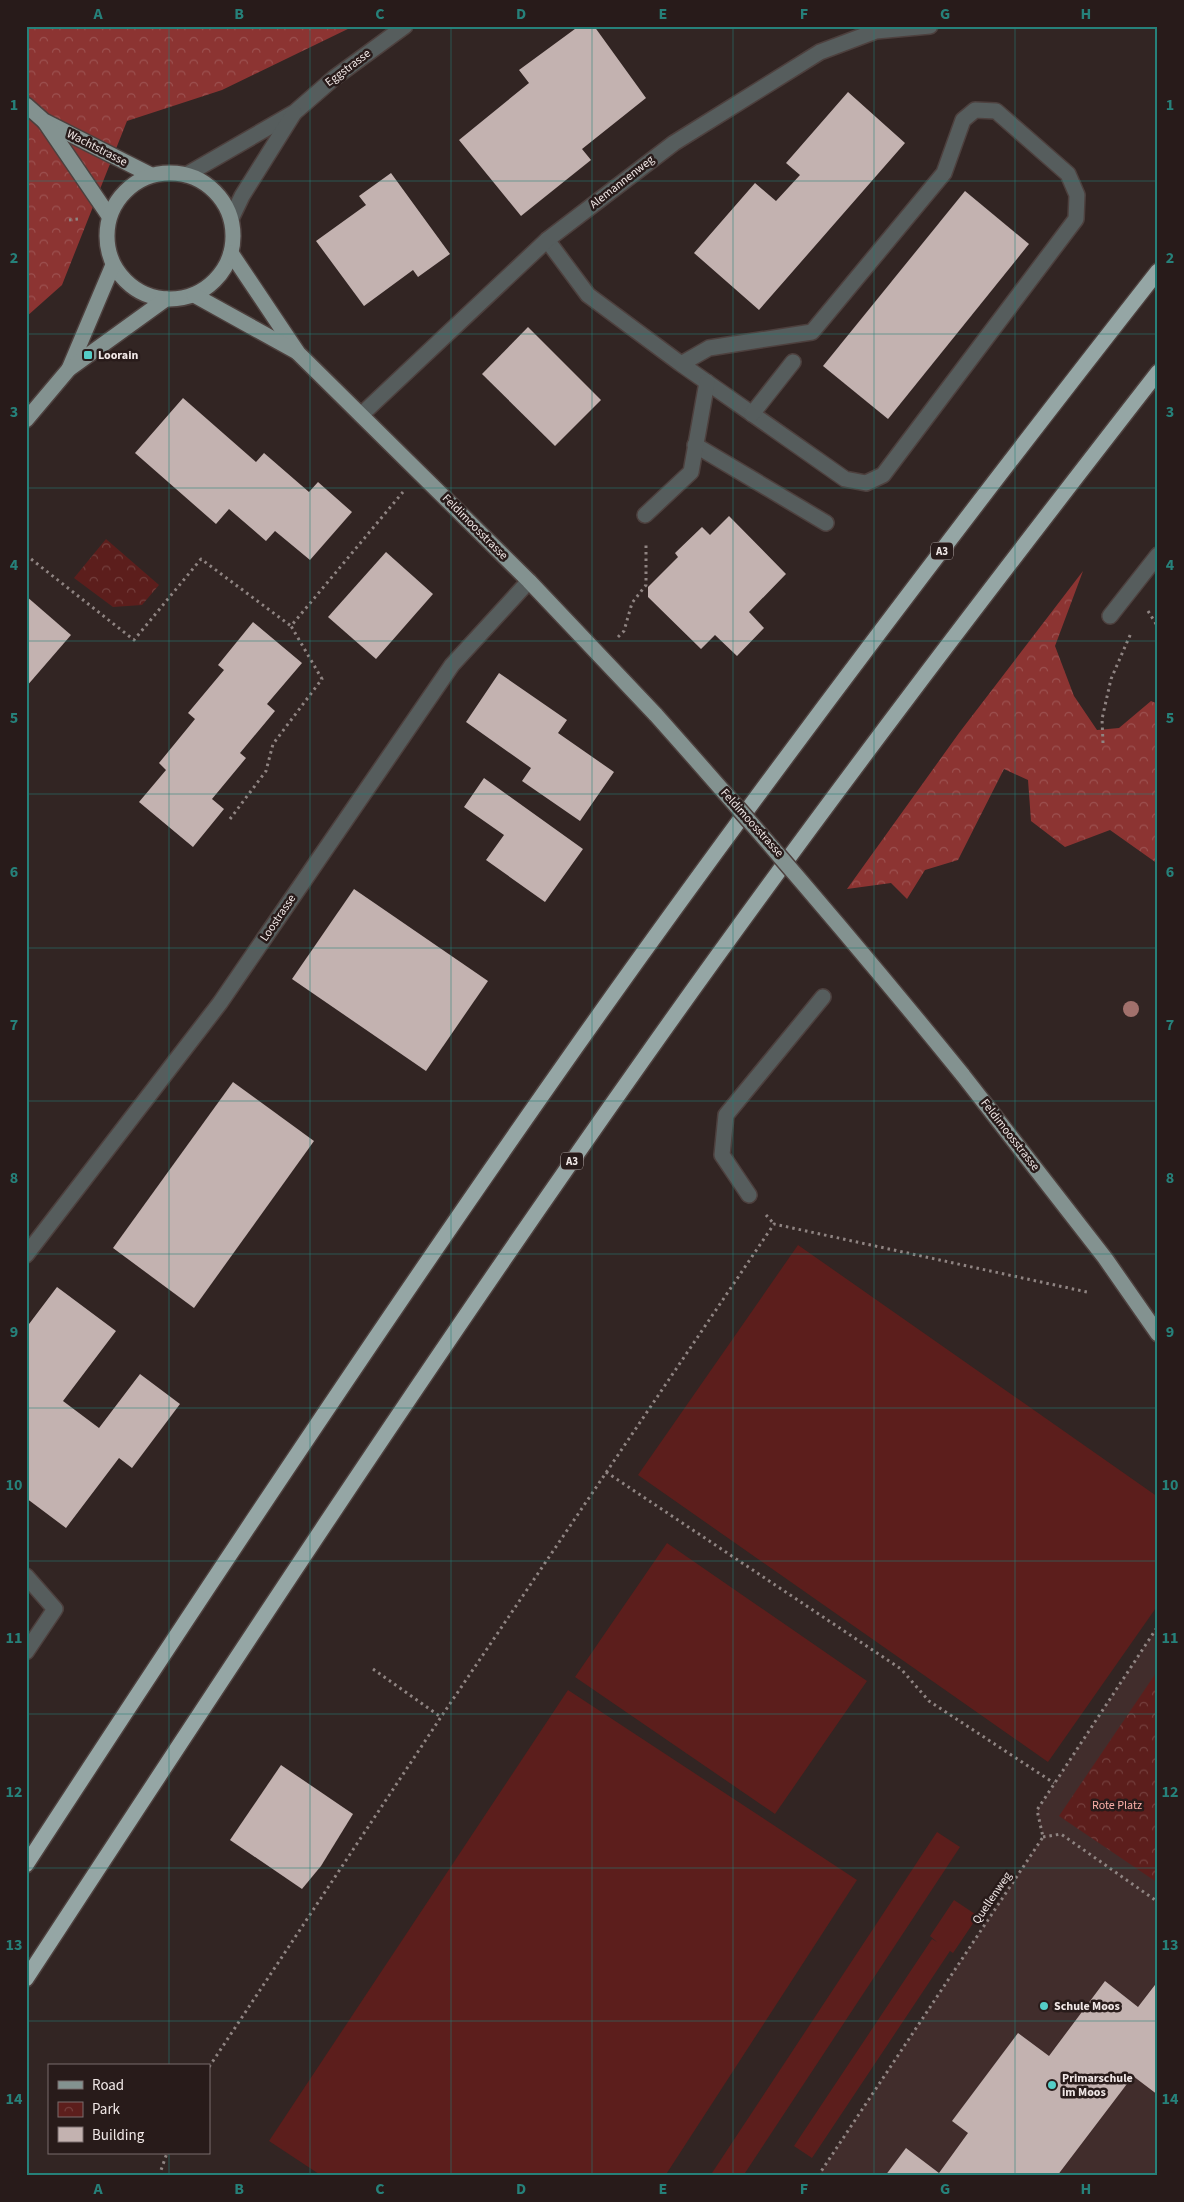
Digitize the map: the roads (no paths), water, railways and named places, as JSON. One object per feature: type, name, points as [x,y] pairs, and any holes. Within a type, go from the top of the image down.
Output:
[{"type":"highway","name":"A3","points":[[26,1865],[345,1380],[576,1047],[730,834],[904,600],[1158,271]]},
{"type":"highway","name":"A3","points":[[26,1979],[270,1606],[460,1323],[643,1060],[855,768],[1158,372]]},
{"type":"main road","name":"Wachtstrasse","points":[[26,105],[44,121],[109,216]]},
{"type":"main road","name":"Wachtstrasse","points":[[44,121],[151,175]]},
{"type":"main road","points":[[162,172],[186,175],[198,179],[215,191],[226,207],[231,219],[233,236],[231,253],[226,267],[218,279],[207,288],[194,295],[175,300],[166,300],[150,296],[135,289],[122,279],[113,265],[108,250],[106,233],[109,216],[116,203],[125,191],[137,181],[162,172]]},
{"type":"main road","name":"Feldimoosstrasse","points":[[231,253],[298,353],[529,581],[656,715],[776,849],[869,959],[962,1074],[1105,1258],[1158,1334]]},
{"type":"main road","points":[[69,369],[113,265]]},
{"type":"main road","name":"Feldimoosstrasse","points":[[194,295],[298,353]]},
{"type":"main road","points":[[26,420],[69,369],[166,300]]},
{"type":"street","name":"Eggstrasse","points":[[186,175],[294,112],[334,78],[405,26]]},
{"type":"street","name":"Alemannenweg","points":[[361,415],[547,240],[674,142],[820,52],[876,31],[930,26]]},
{"type":"street","points":[[547,240],[588,295],[681,364],[845,479],[866,483],[883,475],[1076,219],[1077,194],[1068,174],[996,111],[975,110],[963,120],[944,173],[812,332],[709,348],[681,364]]},
{"type":"street","name":"Eggstrasse","points":[[231,219],[242,196],[294,112]]},
{"type":"street","points":[[752,414],[793,362]]},
{"type":"street","points":[[646,515],[690,472],[707,382]]},
{"type":"street","points":[[695,445],[826,523]]},
{"type":"street","points":[[1110,616],[1158,555]]},
{"type":"street","name":"Loostrasse","points":[[26,1255],[220,1003],[452,664],[529,581]]},
{"type":"street","points":[[749,1195],[722,1156],[726,1115],[823,996]]},
{"type":"street","points":[[26,1576],[55,1609],[26,1652]]},
{"type":"place","name":"Loorain","points":[[88,355]]},
{"type":"place","name":"Schule Moos","points":[[1044,2006]]},
{"type":"place","name":"Primarschule im Moos","points":[[1052,2085]]},
{"type":"park label","name":"Rote Platz","points":[[1117,1805]]}]
